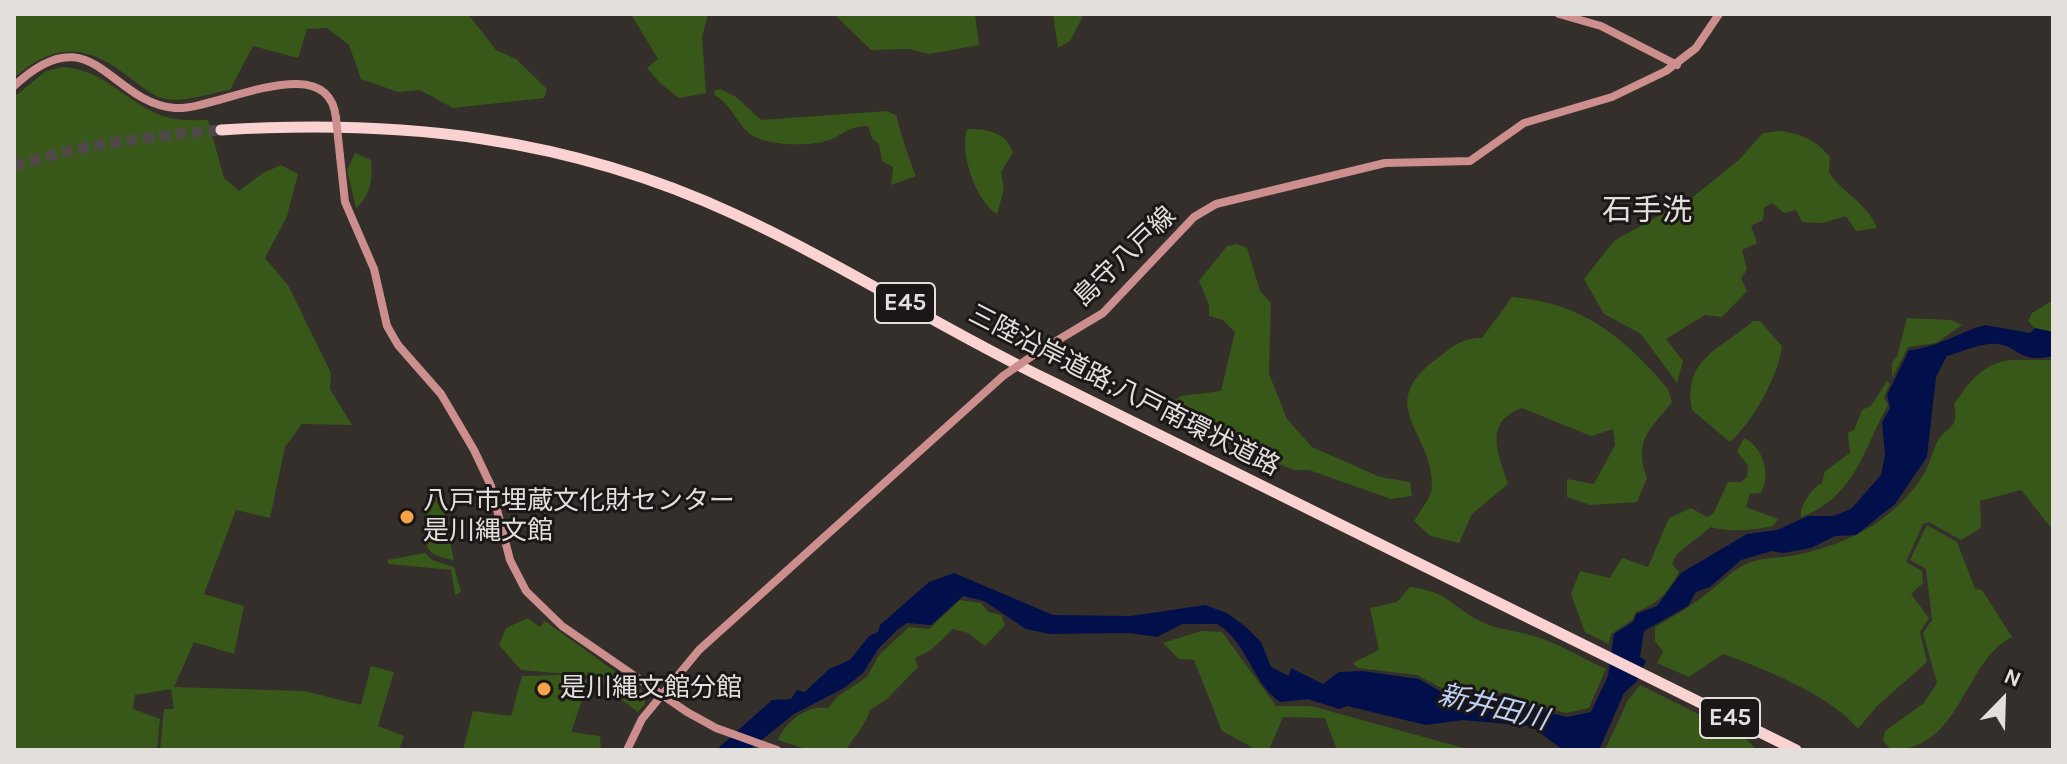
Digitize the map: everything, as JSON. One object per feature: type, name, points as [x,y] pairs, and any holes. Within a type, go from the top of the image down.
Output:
[{"type":"highway","name":"三陸沿岸道路;八戸南環状道路","points":[[221,130],[355,127],[436,133],[564,152],[647,178],[773,233],[1032,372],[1796,750]]},
{"type":"main road","points":[[1559,14],[1601,26],[1677,65]]},
{"type":"main road","name":"島守八戸線","points":[[627,750],[642,719],[699,650],[1003,376],[1103,313],[1194,217],[1216,204],[1385,163],[1470,161],[1524,123],[1612,97],[1677,65],[1704,38],[1719,14]]},
{"type":"main road","points":[[14,86],[45,63],[80,59],[102,67],[150,101],[172,108],[199,106],[294,83],[317,88],[324,93],[331,101],[336,118],[345,202],[374,269],[387,326],[398,345],[441,394],[474,450],[491,486],[510,560],[526,591],[562,626],[663,696],[716,728],[777,750]]},
{"type":"green space","points":[[14,14],[468,14],[496,50],[516,59],[547,89],[544,98],[453,108],[420,90],[398,92],[361,79],[349,45],[327,28],[307,29],[298,58],[253,46],[230,90],[170,100],[147,91],[110,64],[82,53],[55,54],[28,67],[14,78]]},
{"type":"green space","points":[[631,14],[708,14],[702,37],[706,93],[679,98],[661,84],[647,68],[658,59]]},
{"type":"green space","points":[[834,14],[975,14],[979,45],[929,54],[910,49],[871,50]]},
{"type":"green space","points":[[1053,14],[1084,14],[1070,41],[1058,48]]},
{"type":"green space","points":[[63,67],[93,75],[156,113],[179,120],[208,120],[224,178],[239,191],[263,173],[281,165],[298,174],[287,216],[265,258],[288,285],[331,373],[330,389],[352,425],[302,424],[285,447],[270,518],[236,510],[204,594],[244,606],[234,654],[194,642],[174,687],[304,691],[361,705],[371,666],[394,672],[378,726],[404,736],[399,750],[160,750],[164,709],[174,709],[171,689],[135,695],[133,709],[160,719],[157,750],[14,750],[14,97],[46,71]]},
{"type":"green space","points":[[720,89],[736,97],[761,120],[887,111],[897,116],[916,176],[891,185],[893,167],[882,161],[879,144],[872,138],[868,126],[814,143],[784,144],[754,137],[715,95],[714,91]]},
{"type":"green space","points":[[967,129],[1001,136],[1013,153],[1001,172],[1004,189],[997,214],[982,199],[971,176],[965,150]]},
{"type":"green space","points":[[1780,131],[1808,139],[1825,151],[1830,157],[1829,172],[1868,212],[1877,228],[1856,231],[1846,216],[1823,223],[1802,222],[1796,210],[1784,213],[1772,203],[1764,208],[1763,220],[1751,226],[1757,243],[1742,250],[1747,270],[1741,278],[1747,291],[1722,317],[1705,315],[1666,339],[1683,361],[1677,383],[1641,334],[1604,314],[1584,279],[1614,241],[1694,196],[1739,160],[1763,133]]},
{"type":"green space","points":[[355,153],[371,160],[372,167],[368,192],[356,208],[347,170]]},
{"type":"green space","points":[[1237,244],[1247,248],[1260,291],[1271,303],[1269,374],[1287,419],[1312,447],[1380,477],[1410,482],[1412,496],[1391,499],[1309,470],[1294,470],[1213,437],[1201,425],[1180,415],[1173,401],[1181,396],[1221,391],[1235,332],[1223,320],[1209,316],[1209,305],[1199,281],[1227,246]]},
{"type":"green space","points":[[1512,297],[1560,307],[1600,326],[1635,354],[1668,389],[1672,402],[1651,428],[1643,445],[1643,465],[1647,478],[1637,502],[1590,505],[1567,497],[1567,479],[1594,484],[1615,445],[1613,429],[1591,436],[1522,408],[1502,421],[1498,430],[1498,450],[1508,484],[1472,514],[1459,543],[1430,536],[1414,521],[1432,488],[1430,468],[1407,405],[1410,390],[1419,374],[1450,349],[1464,341],[1482,338]]},
{"type":"green space","points":[[2053,300],[2053,332],[2035,328],[2028,321],[2032,313]]},
{"type":"green space","points":[[1907,318],[1951,320],[1962,325],[1936,343],[1908,347],[1892,378],[1892,362],[1897,357]]},
{"type":"green space","points":[[1753,321],[1760,321],[1782,346],[1780,358],[1763,398],[1730,442],[1692,410],[1693,378],[1708,356]]},
{"type":"green space","points":[[2011,360],[2053,360],[2053,530],[2021,490],[1980,501],[1981,528],[1961,540],[1929,522],[1923,524],[1906,562],[1922,571],[1923,583],[1911,594],[1929,618],[1920,632],[1927,662],[1876,707],[1858,729],[1832,705],[1814,694],[1723,654],[1689,677],[1657,663],[1663,652],[1655,641],[1655,627],[1694,603],[1737,569],[1757,560],[1796,555],[1852,537],[1900,504],[1925,472],[1936,444],[1953,424],[1954,404],[1966,388],[1985,369]]},
{"type":"green space","points":[[1887,381],[1890,384],[1884,397],[1888,405],[1856,469],[1834,497],[1801,517],[1804,503],[1822,483],[1825,471],[1850,453],[1848,433],[1854,430],[1862,410],[1871,406]]},
{"type":"green space","points":[[1744,438],[1760,454],[1766,477],[1761,493],[1750,494],[1746,507],[1778,519],[1773,526],[1742,530],[1711,527],[1677,554],[1672,564],[1679,572],[1666,592],[1611,634],[1609,644],[1585,632],[1571,594],[1580,571],[1610,578],[1622,558],[1648,567],[1669,518],[1691,508],[1707,517],[1713,514],[1728,482],[1741,482],[1747,477],[1748,466],[1737,451]]},
{"type":"green space","points":[[436,497],[442,497],[454,561],[434,554],[424,536],[430,534],[423,505],[436,502]]},
{"type":"green space","points":[[1927,525],[1957,542],[1975,589],[1982,590],[2012,637],[1995,649],[1947,721],[1933,736],[1915,746],[1891,750],[1883,740],[1885,731],[1924,703],[1937,683],[1923,633],[1932,620],[1926,569],[1910,560]]},
{"type":"green space","points":[[425,553],[432,560],[454,567],[461,592],[455,595],[451,570],[389,564],[387,560]]},
{"type":"green space","points":[[1410,587],[1434,592],[1488,625],[1546,640],[1606,669],[1589,708],[1566,713],[1524,702],[1510,693],[1447,691],[1417,675],[1358,668],[1353,663],[1379,650],[1370,608],[1397,602]]},
{"type":"green space","points":[[960,600],[981,603],[988,612],[1001,615],[1005,625],[985,646],[968,633],[953,629],[931,650],[915,658],[918,667],[887,699],[870,710],[846,750],[809,750],[778,740],[798,716],[820,707],[828,708],[838,696],[867,677],[879,655],[909,627],[929,629]]},
{"type":"green space","points":[[528,618],[540,627],[545,621],[645,693],[645,704],[638,712],[590,676],[521,670],[499,645],[506,628]]},
{"type":"green space","points":[[1201,631],[1222,632],[1276,706],[1311,706],[1471,750],[1337,750],[1325,718],[1283,717],[1269,750],[1257,750],[1222,731],[1194,660],[1179,659],[1163,643]]},
{"type":"green space","points":[[558,675],[589,680],[571,732],[600,736],[601,750],[463,750],[473,711],[511,716],[522,676]]},
{"type":"green space","points":[[1640,685],[1744,737],[1757,750],[1605,750],[1628,700]]},
{"type":"water","name":"新井田川","points":[[1985,325],[2030,333],[2035,328],[2053,332],[2053,356],[2033,358],[2004,345],[1991,344],[1947,356],[1936,377],[1927,457],[1895,504],[1856,535],[1835,536],[1811,548],[1783,553],[1772,551],[1741,560],[1710,587],[1696,592],[1688,606],[1644,631],[1640,657],[1646,661],[1637,681],[1624,693],[1599,750],[1563,750],[1531,726],[1463,720],[1426,725],[1347,706],[1339,709],[1308,699],[1280,702],[1270,694],[1236,641],[1217,624],[1182,624],[1157,637],[1129,633],[1049,634],[1026,629],[984,601],[963,596],[931,625],[907,623],[898,629],[878,649],[863,673],[844,688],[794,714],[749,750],[716,750],[772,700],[791,699],[797,690],[805,692],[829,669],[850,660],[869,636],[878,632],[880,625],[929,582],[954,573],[1053,615],[1131,616],[1205,605],[1227,613],[1246,627],[1261,642],[1271,667],[1289,676],[1291,668],[1323,684],[1339,672],[1362,671],[1419,679],[1445,694],[1460,698],[1473,694],[1510,697],[1527,707],[1567,717],[1591,712],[1608,676],[1614,634],[1634,621],[1636,614],[1657,606],[1681,573],[1747,534],[1777,530],[1808,516],[1833,516],[1851,509],[1881,475],[1885,455],[1882,422],[1890,408],[1887,395],[1909,350],[1929,346]]},
{"type":"tunnel","points":[[14,166],[116,142],[221,130]]},
{"type":"place","name":"八戸市埋蔵文化財センター 是川縄文館","points":[[407,517]]},
{"type":"place","name":"是川縄文館分館","points":[[544,689]]},
{"type":"district","name":"石手洗","points":[[1647,211]]}]
